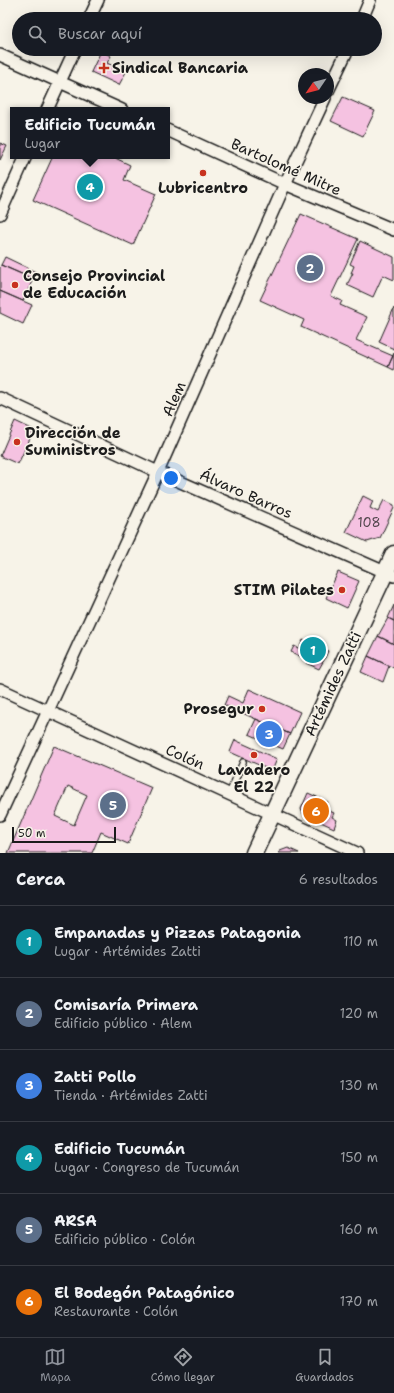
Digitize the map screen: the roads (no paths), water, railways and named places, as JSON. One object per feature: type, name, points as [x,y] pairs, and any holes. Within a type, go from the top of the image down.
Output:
[{"type":"main road","name":"Artémides Zatti","points":[[254,853],[272,813],[390,574],[394,554]]},
{"type":"street","points":[[92,12],[98,0]]},
{"type":"street","points":[[365,12],[370,0]]},
{"type":"street","points":[[0,55],[115,107]]},
{"type":"street","points":[[48,107],[72,56]]},
{"type":"street","points":[[334,79],[345,56]]},
{"type":"street","name":"Alem","points":[[0,815],[158,472],[285,184],[322,104]]},
{"type":"street","name":"Bartolomé Mitre","points":[[170,131],[285,184],[394,230]]},
{"type":"street","points":[[0,214],[25,159]]},
{"type":"street","name":"Álvaro Barros","points":[[0,398],[158,472],[390,574]]},
{"type":"street","name":"Colón","points":[[0,689],[357,853]]},
{"type":"lane","points":[[229,794],[243,762]]},
{"type":"place","name":"Sindical Bancaria","points":[[104,68]]},
{"type":"place","name":"Lubricentro","points":[[203,173]]},
{"type":"place","name":"Edificio Tucumán","points":[[90,187]]},
{"type":"place","name":"Comisaría Primera","points":[[310,268]]},
{"type":"place","name":"Consejo Provincial de Educación","points":[[15,285]]},
{"type":"place","name":"Dirección de Suministros","points":[[17,442]]},
{"type":"place","name":"STIM Pilates","points":[[342,590]]},
{"type":"place","name":"Empanadas y Pizzas Patagonia","points":[[313,650]]},
{"type":"place","name":"Prosegur","points":[[262,709]]},
{"type":"place","name":"Zatti Pollo","points":[[269,734]]},
{"type":"place","name":"Lavadero El 22","points":[[254,755]]},
{"type":"place","name":"ARSA","points":[[113,805]]},
{"type":"place","name":"El Bodegón Patagónico","points":[[316,811]]}]
